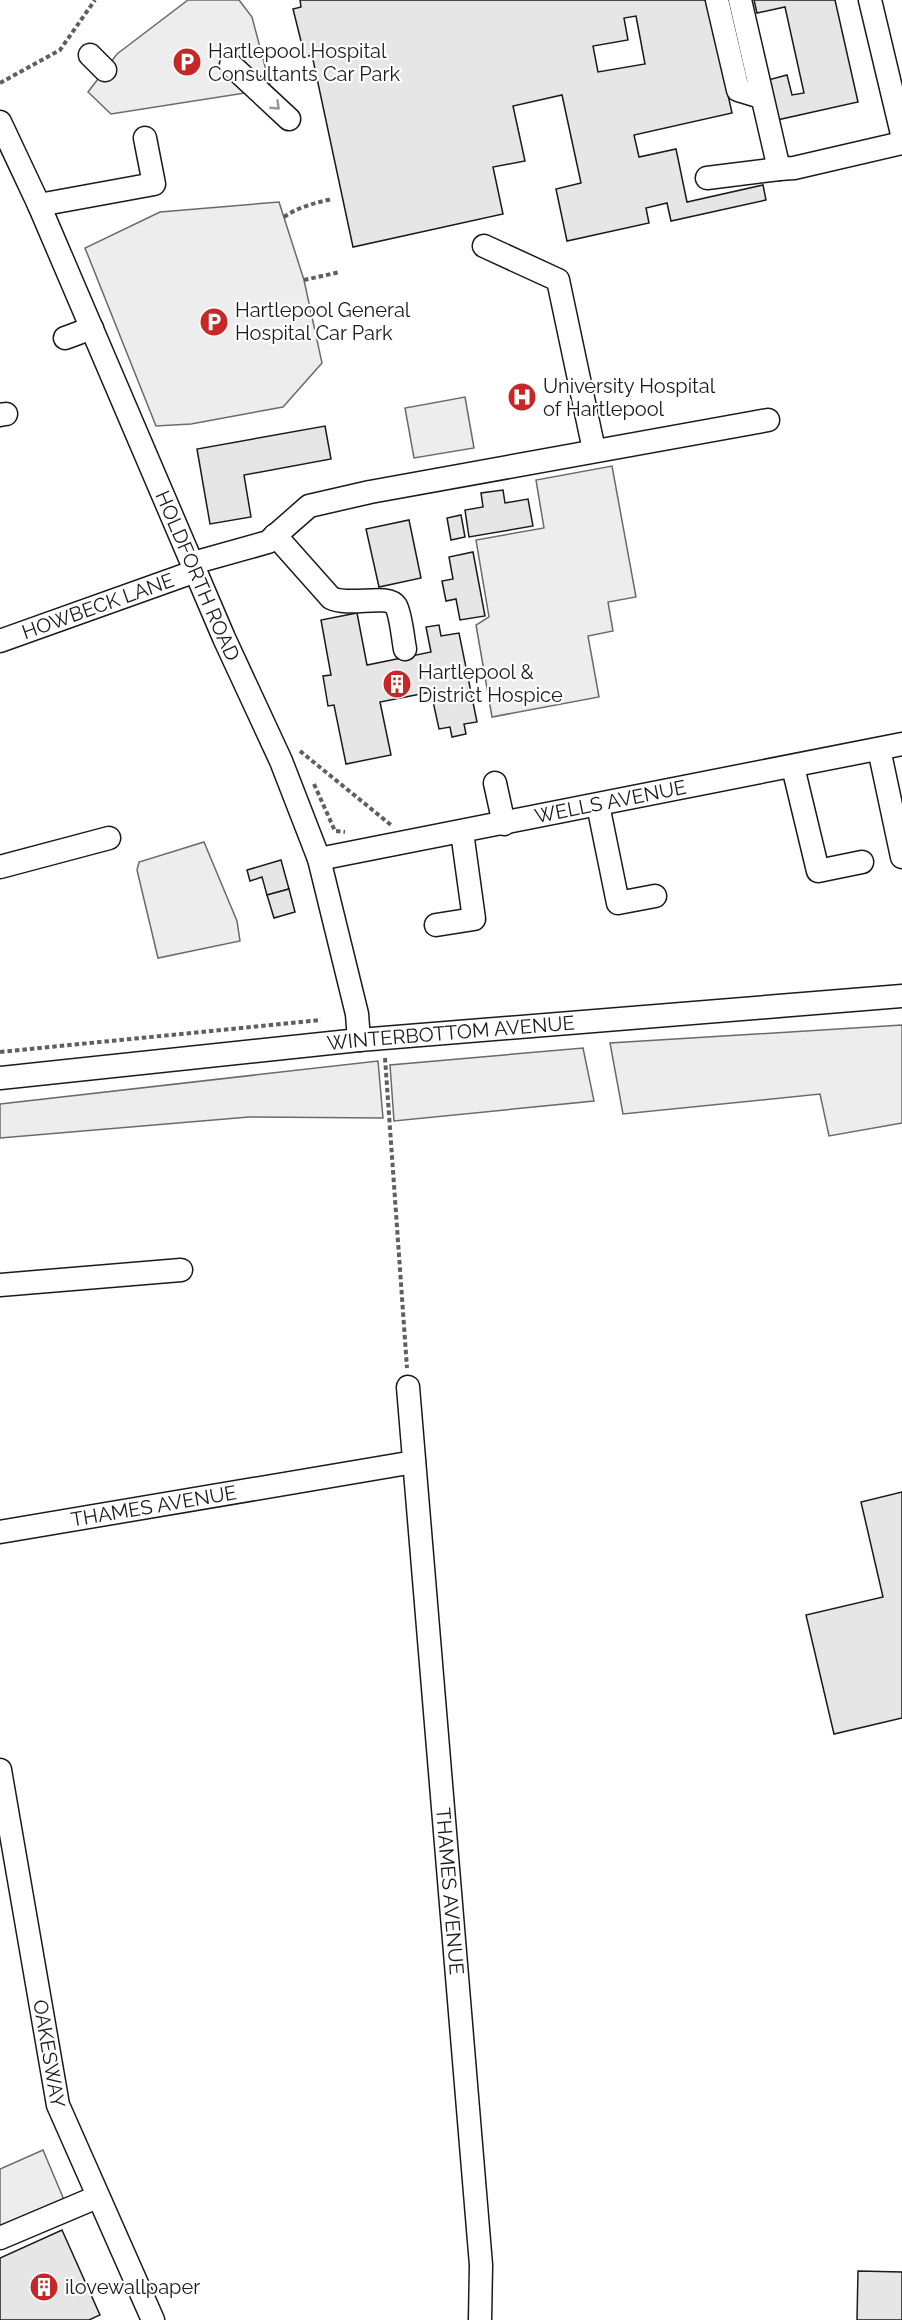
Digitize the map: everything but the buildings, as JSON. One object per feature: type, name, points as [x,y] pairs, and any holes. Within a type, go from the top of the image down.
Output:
[{"type":"street","points":[[717,0],[738,90],[761,97]]},
{"type":"street","points":[[740,0],[779,169]]},
{"type":"street","points":[[870,0],[895,72],[902,134]]},
{"type":"street","points":[[231,65],[290,119]]},
{"type":"street","name":"HOLDFORTH ROAD","points":[[0,122],[92,328],[224,638],[281,761],[319,859],[357,1014],[360,1040]]},
{"type":"street","points":[[39,206],[154,184],[145,138]]},
{"type":"street","points":[[707,178],[794,168],[902,143]]},
{"type":"street","points":[[484,246],[558,280],[594,450]]},
{"type":"street","points":[[65,338],[92,328]]},
{"type":"street","name":"HOWBECK LANE","points":[[0,638],[268,542],[309,506],[370,492],[594,450],[768,420]]},
{"type":"street","points":[[275,535],[331,598],[339,602],[357,603],[382,599],[396,606],[405,649]]},
{"type":"street","name":"WELLS AVENUE","points":[[319,859],[902,744]]},
{"type":"street","points":[[879,749],[902,856]]},
{"type":"street","points":[[793,767],[818,871],[862,862]]},
{"type":"street","points":[[495,783],[504,824]]},
{"type":"street","points":[[598,805],[618,903],[655,896]]},
{"type":"street","points":[[436,925],[474,919],[462,832]]},
{"type":"street","points":[[0,867],[109,838]]},
{"type":"street","name":"WINTERBOTTOM AVENUE","points":[[0,1078],[360,1040],[902,996]]},
{"type":"street","points":[[0,1285],[181,1270]]},
{"type":"street","name":"THAMES AVENUE","points":[[408,1387],[481,2265],[480,2320]]},
{"type":"street","name":"THAMES AVENUE","points":[[0,1532],[414,1462]]},
{"type":"street","name":"OAKESWAY","points":[[0,1770],[10,1884],[58,2105],[145,2318]]},
{"type":"street","points":[[0,2238],[97,2197]]},
{"type":"path","points":[[0,83],[60,51],[96,0]]},
{"type":"path","points":[[284,217],[301,208],[332,199]]},
{"type":"path","points":[[304,280],[340,272]]},
{"type":"path","points":[[300,751],[394,827]]},
{"type":"path","points":[[0,1052],[321,1020]]},
{"type":"path","points":[[385,1052],[408,1387]]},
{"type":"shaded area","name":"Hartlepool Hospital Consultants Car Park","points":[[188,0],[239,0],[252,17],[271,89],[111,114],[88,92],[117,54]]},
{"type":"shaded area","name":"Hartlepool General Hospital Car Park","points":[[279,202],[304,280],[322,363],[283,407],[191,424],[156,426],[85,248],[160,212]]},
{"type":"shaded area","points":[[465,397],[474,448],[414,458],[405,408]]},
{"type":"shaded area","points":[[612,466],[636,597],[608,602],[613,631],[588,636],[599,697],[492,717],[476,625],[489,617],[476,540],[544,528],[536,480]]},
{"type":"shaded area","points":[[204,842],[237,921],[240,941],[158,958],[137,870],[139,862]]},
{"type":"shaded area","points":[[902,1025],[902,1123],[829,1136],[820,1094],[623,1114],[610,1043]]},
{"type":"shaded area","points":[[583,1048],[594,1101],[394,1121],[390,1065]]},
{"type":"shaded area","points":[[378,1061],[383,1118],[249,1117],[0,1138],[0,1104]]},
{"type":"shaded area","points":[[43,2150],[70,2214],[0,2245],[0,2169]]},
{"type":"place","name":"Hartlepool Hospital Consultants Car Park","points":[[187,62]]},
{"type":"place","name":"Hartlepool General Hospital Car Park","points":[[214,322]]},
{"type":"place","name":"University Hospital of Hartlepool","points":[[522,397]]},
{"type":"place","name":"Hartlepool & District Hospice","points":[[397,684]]},
{"type":"place","name":"ilovewallpaper","points":[[44,2287]]}]
